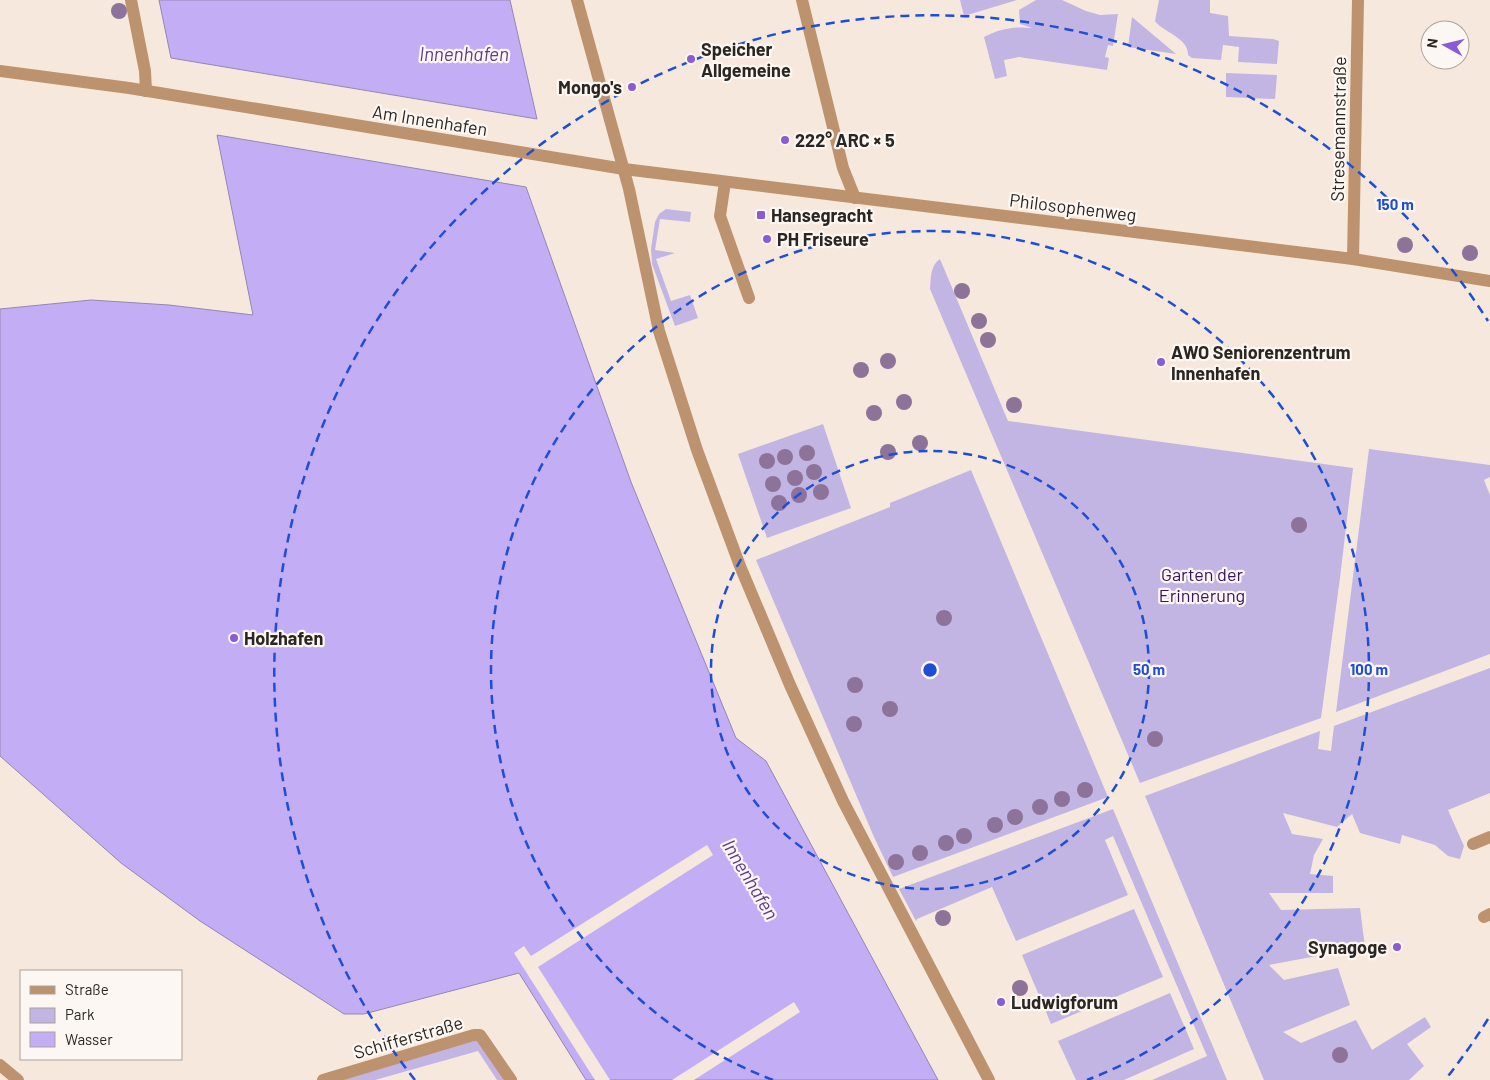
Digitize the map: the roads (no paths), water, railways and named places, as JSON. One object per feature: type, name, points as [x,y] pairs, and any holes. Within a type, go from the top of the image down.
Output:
[{"type":"street","points":[[131,0],[145,71],[146,91]]},
{"type":"street","points":[[577,0],[624,169],[659,331],[697,450],[740,566],[790,685],[843,800],[989,1080]]},
{"type":"street","points":[[802,0],[843,168],[855,198]]},
{"type":"street","name":"Stresemannstraße","points":[[1353,259],[1358,0]]},
{"type":"street","name":"Am Innenhafen","points":[[0,71],[146,91],[608,167],[855,198]]},
{"type":"street","points":[[725,182],[720,216],[748,298]]},
{"type":"street","name":"Philosophenweg","points":[[855,198],[1353,259],[1490,281]]},
{"type":"street","points":[[1473,844],[1490,837]]},
{"type":"street","name":"Schifferstraße","points":[[323,1080],[474,1035],[480,1035],[511,1080]]},
{"type":"street","points":[[0,1065],[18,1080]]},
{"type":"water","name":"Innenhafen","points":[[159,0],[510,0],[537,119],[171,58]]},
{"type":"water","name":"Innenhafen","points":[[217,135],[526,187],[631,482],[736,738],[766,761],[938,1080],[586,1080],[519,973],[364,1014],[344,1014],[200,921],[121,863],[0,756],[0,309],[91,300],[169,305],[253,315]]},
{"type":"place","name":"Speicher Allgemeine","points":[[691,59]]},
{"type":"place","name":"Mongo's","points":[[632,87]]},
{"type":"place","name":"222° ARC × 5","points":[[785,140]]},
{"type":"place","name":"Hansegracht","points":[[761,215]]},
{"type":"place","name":"PH Friseure","points":[[767,239]]},
{"type":"place","name":"AWO Seniorenzentrum Innenhafen","points":[[1161,362]]},
{"type":"place","name":"Holzhafen","points":[[234,638]]},
{"type":"place","name":"Synagoge","points":[[1397,947]]},
{"type":"place","name":"Ludwigforum","points":[[1001,1002]]},
{"type":"park label","name":"Garten der Erinnerung","points":[[1202,584]]}]
